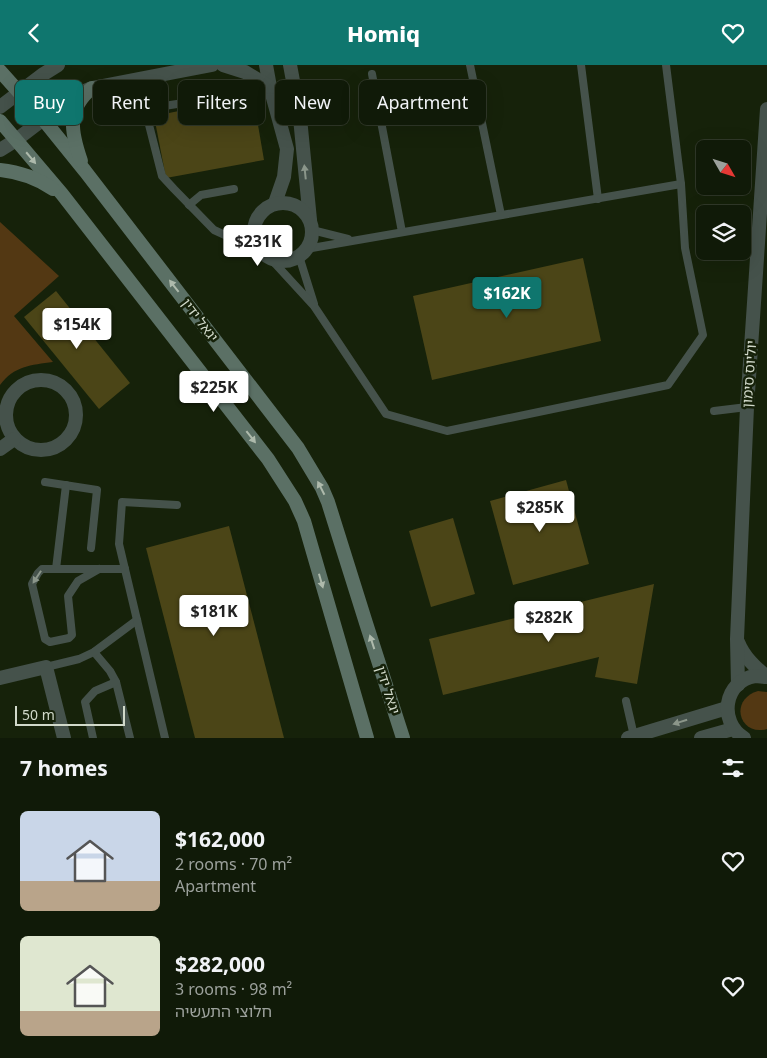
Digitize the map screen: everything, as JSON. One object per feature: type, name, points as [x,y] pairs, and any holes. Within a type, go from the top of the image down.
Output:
[{"type":"main road","name":"יגאל ידין","points":[[0,71],[15,86]]},
{"type":"main road","points":[[85,171],[73,132],[72,120],[79,100],[92,88]]},
{"type":"main road","points":[[0,121],[62,194],[268,459],[295,501],[304,521],[366,738]]},
{"type":"main road","name":"יגאל ידין","points":[[48,125],[298,448],[322,487],[403,738]]},
{"type":"main road","points":[[0,170],[28,176],[45,183],[62,194]]},
{"type":"street","points":[[35,80],[58,65]]},
{"type":"street","points":[[83,92],[92,88],[212,65]]},
{"type":"street","points":[[222,65],[244,72],[270,87]]},
{"type":"street","points":[[266,65],[287,149],[284,177],[275,203]]},
{"type":"street","points":[[290,65],[300,118],[311,225],[311,240],[302,252],[290,260],[280,261],[266,255],[256,243],[254,234],[259,215],[275,203],[292,204],[299,208],[306,213],[311,225]]},
{"type":"street","points":[[0,107],[15,95]]},
{"type":"street","name":"יוליוס סימון","points":[[738,685],[737,639],[747,407],[767,109]]},
{"type":"street","points":[[0,150],[35,125]]},
{"type":"street","points":[[48,380],[58,384],[67,391],[73,401],[76,417],[71,433],[64,441],[50,449],[39,450],[23,446],[14,439],[8,429],[5,413],[10,397],[17,389],[32,381],[48,380]]},
{"type":"street","points":[[0,449],[14,439]]},
{"type":"street","points":[[737,639],[746,657],[767,677]]},
{"type":"street","points":[[0,678],[46,667],[64,738]]},
{"type":"street","points":[[701,738],[738,734],[728,719],[728,699],[732,691],[745,680],[756,676],[767,677]]},
{"type":"street","points":[[631,737],[727,707]]},
{"type":"lane","points":[[470,65],[501,215]]},
{"type":"lane","points":[[581,65],[598,199]]},
{"type":"lane","points":[[178,104],[145,109],[162,175],[214,230],[266,255],[314,306],[386,414],[447,431],[668,385],[703,335],[686,248],[681,184],[666,65]]},
{"type":"lane","points":[[372,73],[402,232]]},
{"type":"lane","points":[[314,306],[302,252],[402,232],[681,184]]},
{"type":"lane","points":[[190,205],[202,195],[234,189]]},
{"type":"lane","points":[[760,215],[767,201]]},
{"type":"lane","points":[[311,225],[352,241]]},
{"type":"lane","points":[[226,235],[255,227]]},
{"type":"lane","points":[[714,411],[747,407]]},
{"type":"lane","points":[[45,482],[97,490],[91,548]]},
{"type":"lane","points":[[56,569],[66,485]]},
{"type":"lane","points":[[165,738],[119,544],[122,502],[177,505]]},
{"type":"lane","points":[[99,569],[78,581],[68,596],[72,635],[69,638],[50,642],[45,639],[32,584],[42,569],[56,569],[99,569],[125,569]]},
{"type":"lane","points":[[46,667],[79,659],[94,652],[137,620]]},
{"type":"lane","points":[[94,652],[110,671],[116,683],[130,738]]},
{"type":"lane","points":[[93,738],[85,702],[95,691],[116,683]]},
{"type":"lane","points":[[626,701],[631,737]]},
{"type":"shaded area","points":[[0,222],[59,276],[14,316],[53,362],[17,370],[0,385]]},
{"type":"shaded area","points":[[758,691],[767,692],[767,729],[758,730],[750,728],[744,723],[741,716],[743,702]]},
{"type":"building","points":[[178,111],[178,125],[258,125],[264,160],[166,178],[156,125],[168,125],[168,113]]},
{"type":"building","points":[[583,258],[601,341],[432,380],[413,296]]},
{"type":"building","points":[[56,291],[130,383],[99,409],[24,317]]},
{"type":"building","points":[[566,480],[589,564],[513,585],[490,501]]},
{"type":"building","points":[[453,518],[475,594],[431,607],[409,531]]},
{"type":"building","points":[[229,526],[284,738],[195,738],[146,548]]},
{"type":"building","points":[[654,584],[637,684],[595,677],[599,657],[443,695],[429,639]]}]
